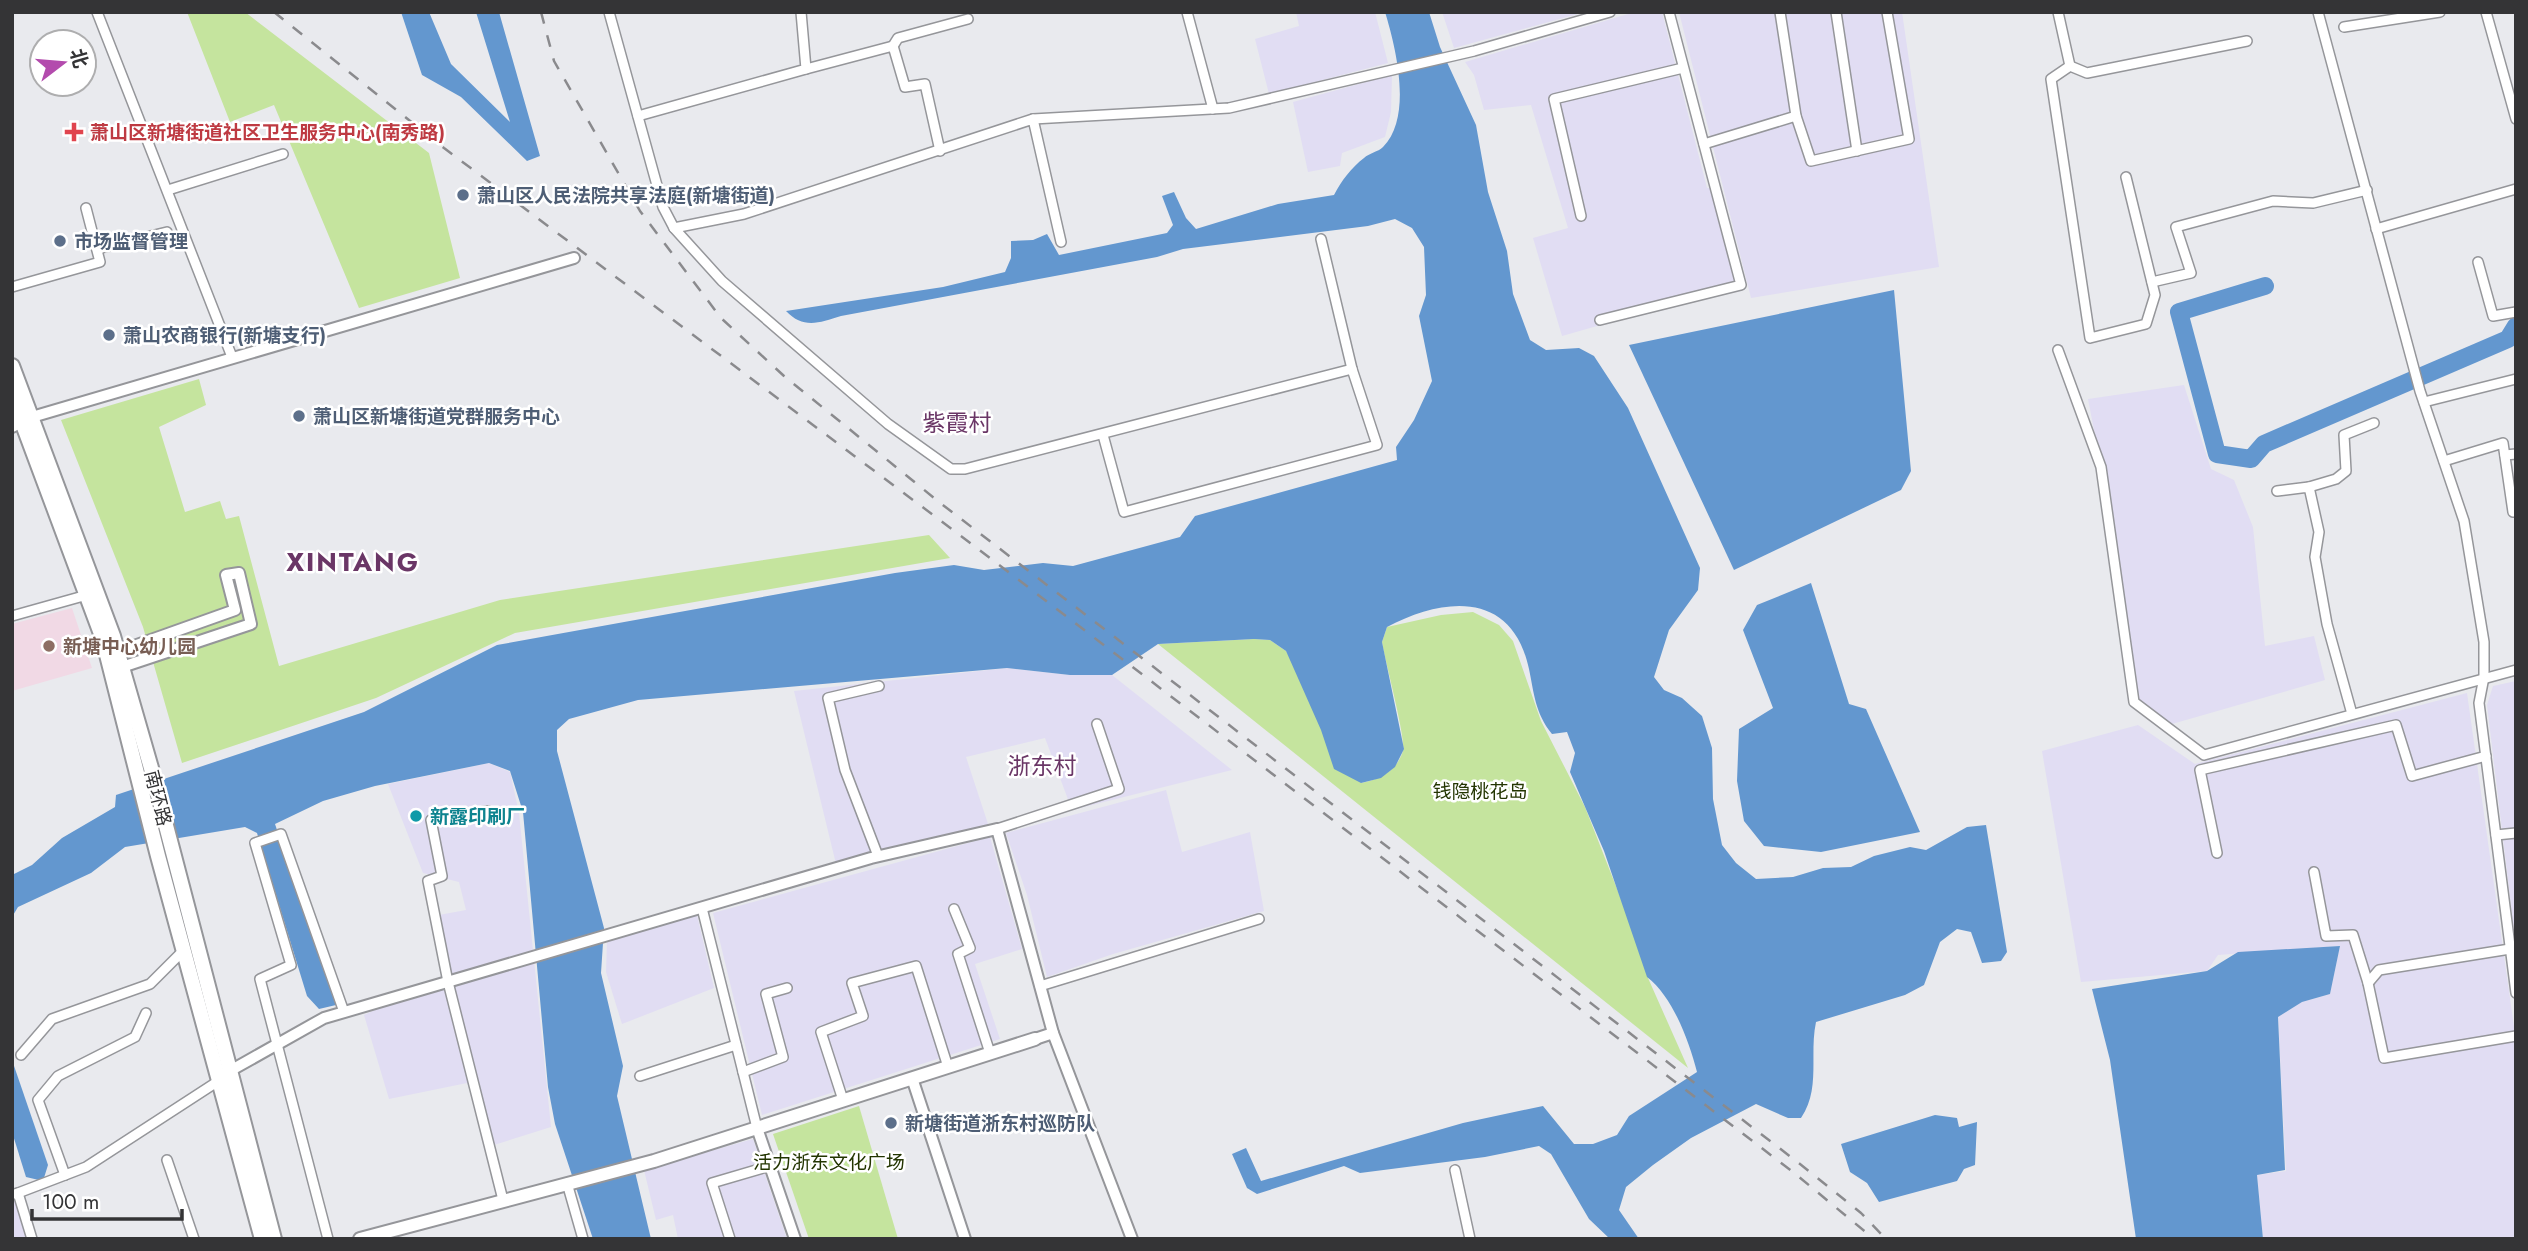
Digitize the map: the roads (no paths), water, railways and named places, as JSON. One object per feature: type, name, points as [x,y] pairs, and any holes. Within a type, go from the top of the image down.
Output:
[{"type":"main road","name":"南环路","points":[[12,366],[22,423],[122,667],[144,769],[224,1076],[262,1239]]},
{"type":"main road","name":"南环路","points":[[12,395],[103,639],[144,769]]},
{"type":"main road","name":"南环路","points":[[165,853],[184,950],[274,1239]]},
{"type":"main road","points":[[363,1238],[654,1161],[1035,1039]]},
{"type":"street","points":[[97,12],[232,357]]},
{"type":"street","points":[[609,12],[663,207],[674,228],[722,281],[888,424],[951,469],[965,470],[1352,369]]},
{"type":"street","points":[[802,12],[806,69]]},
{"type":"street","points":[[1187,12],[1213,109]]},
{"type":"street","points":[[674,228],[744,214],[1032,119],[1229,108],[1474,51],[1610,12]]},
{"type":"street","points":[[1600,320],[1741,285],[1669,12]]},
{"type":"street","points":[[1780,12],[1796,116],[1811,161],[1909,139],[1887,12]]},
{"type":"street","points":[[1836,12],[1857,151]]},
{"type":"street","points":[[2058,12],[2070,66]]},
{"type":"street","points":[[2318,12],[2406,343],[2464,521],[2484,642],[2484,677],[2479,703],[2516,993]]},
{"type":"street","points":[[2344,27],[2440,12]]},
{"type":"street","points":[[2486,12],[2516,119]]},
{"type":"street","points":[[638,116],[893,46],[898,38],[968,19]]},
{"type":"street","points":[[2070,66],[2087,73],[2247,41]]},
{"type":"street","points":[[893,46],[905,87],[925,84],[940,151]]},
{"type":"street","points":[[2070,66],[2051,79],[2090,338],[2146,324],[2155,295],[2126,177]]},
{"type":"street","points":[[1581,216],[1554,99],[1684,68]]},
{"type":"street","points":[[1704,144],[1796,116]]},
{"type":"street","points":[[1032,119],[1061,242]]},
{"type":"street","points":[[168,190],[283,154]]},
{"type":"street","points":[[2376,229],[2516,189]]},
{"type":"street","points":[[2152,282],[2191,272],[2176,227],[2273,201],[2313,203],[2367,190]]},
{"type":"street","points":[[12,287],[100,262],[86,208]]},
{"type":"street","points":[[97,249],[167,232]]},
{"type":"street","points":[[1104,435],[1124,512],[1377,445],[1352,369],[1321,239]]},
{"type":"street","points":[[22,423],[232,357],[574,258]]},
{"type":"street","points":[[2478,262],[2493,316],[2516,312]]},
{"type":"street","points":[[2058,349],[2101,467],[2134,702],[2204,755],[2516,670]]},
{"type":"street","points":[[2424,402],[2516,379]]},
{"type":"street","points":[[2277,491],[2336,480],[2346,471],[2344,436],[2374,423]]},
{"type":"street","points":[[2444,461],[2504,443],[2513,512]]},
{"type":"street","points":[[2505,455],[2516,454]]},
{"type":"street","points":[[2309,487],[2319,532],[2315,557],[2327,624],[2352,713]]},
{"type":"street","points":[[117,652],[235,610],[226,575],[239,573],[251,624],[122,667]]},
{"type":"street","points":[[12,616],[87,595]]},
{"type":"street","points":[[878,856],[845,770],[828,698],[879,686]]},
{"type":"street","points":[[32,1239],[15,1194],[86,1167],[224,1076],[324,1018],[878,856],[997,829],[1119,789],[1097,724]]},
{"type":"street","points":[[2217,853],[2200,770],[2396,725],[2412,776],[2486,755]]},
{"type":"street","points":[[488,811],[431,820],[442,876],[428,881],[448,982],[503,1200]]},
{"type":"street","points":[[997,829],[1053,1032],[1132,1239]]},
{"type":"street","points":[[2496,835],[2516,833]]},
{"type":"street","points":[[328,1239],[260,979],[291,965],[254,843],[281,834],[344,1012]]},
{"type":"street","points":[[2314,872],[2326,936],[2353,934],[2368,983],[2384,1058],[2516,1036]]},
{"type":"street","points":[[702,908],[757,1128],[796,1239]]},
{"type":"street","points":[[954,909],[970,948],[958,954],[990,1054]]},
{"type":"street","points":[[1041,986],[1259,919]]},
{"type":"street","points":[[2368,983],[2379,970],[2510,949]]},
{"type":"street","points":[[21,1055],[52,1018],[150,984],[184,950]]},
{"type":"street","points":[[843,1100],[821,1032],[863,1016],[852,983],[916,966],[948,1067]]},
{"type":"street","points":[[743,1072],[783,1057],[766,994],[787,988]]},
{"type":"street","points":[[65,1175],[38,1100],[58,1076],[135,1037],[146,1013]]},
{"type":"street","points":[[1035,1039],[1053,1032]]},
{"type":"street","points":[[640,1076],[736,1045]]},
{"type":"street","points":[[912,1078],[965,1239]]},
{"type":"street","points":[[167,1160],[194,1239]]},
{"type":"street","points":[[730,1239],[712,1183],[770,1166]]},
{"type":"street","points":[[1455,1170],[1470,1239]]},
{"type":"street","points":[[567,1183],[583,1239]]},
{"type":"water","points":[[401,12],[429,12],[451,64],[510,122],[476,12],[499,12],[540,156],[527,161],[461,97],[422,75]]},
{"type":"water","points":[[1385,12],[1429,12],[1440,47],[1476,125],[1488,192],[1507,251],[1513,294],[1530,340],[1546,350],[1579,348],[1594,356],[1628,408],[1700,568],[1698,590],[1669,630],[1654,677],[1664,690],[1682,698],[1702,716],[1712,748],[1713,799],[1722,845],[1736,863],[1756,879],[1793,877],[1823,868],[1851,867],[1874,856],[1910,847],[1926,850],[1967,827],[1986,825],[2007,952],[2001,961],[1982,963],[1971,932],[1957,929],[1940,942],[1924,985],[1905,995],[1816,1022],[1813,1084],[1801,1118],[1788,1118],[1756,1104],[1691,1138],[1653,1165],[1626,1187],[1619,1210],[1639,1239],[1610,1239],[1589,1219],[1551,1154],[1539,1146],[1485,1157],[1360,1173],[1344,1166],[1257,1194],[1247,1188],[1232,1154],[1246,1148],[1261,1181],[1463,1123],[1543,1106],[1574,1144],[1593,1144],[1617,1135],[1629,1116],[1697,1072],[1685,1034],[1672,1008],[1647,977],[1604,851],[1570,772],[1575,753],[1567,732],[1552,734],[1542,718],[1520,643],[1508,625],[1492,613],[1473,607],[1452,606],[1431,610],[1387,627],[1382,642],[1404,749],[1395,767],[1381,778],[1361,783],[1334,769],[1321,730],[1286,651],[1270,640],[1158,644],[1112,675],[1070,675],[1007,668],[638,700],[569,719],[557,730],[557,751],[604,928],[601,973],[623,1066],[617,1096],[651,1239],[593,1239],[555,1124],[548,1087],[523,812],[510,771],[489,763],[375,786],[323,801],[275,824],[336,1005],[319,1009],[307,996],[257,833],[245,827],[125,847],[91,873],[18,907],[12,917],[12,875],[32,865],[62,838],[115,807],[116,795],[364,712],[497,645],[895,573],[954,565],[984,570],[1043,563],[1073,566],[1180,537],[1195,516],[1397,460],[1396,447],[1414,420],[1432,381],[1419,316],[1426,295],[1424,247],[1412,228],[1395,219],[1368,226],[1183,249],[1157,257],[812,323],[792,317],[786,311],[943,287],[1005,272],[1011,258],[1011,241],[1033,240],[1047,234],[1059,255],[1167,233],[1173,225],[1162,196],[1174,192],[1186,218],[1196,229],[1278,204],[1334,195],[1355,166],[1383,147],[1398,118],[1400,101],[1397,63]]},
{"type":"water","points":[[1894,290],[1911,471],[1901,490],[1734,570],[1629,345]]},
{"type":"water","points":[[1811,583],[1849,704],[1866,709],[1920,832],[1821,852],[1764,846],[1744,821],[1737,781],[1739,729],[1773,708],[1743,630],[1757,605]]},
{"type":"water","points":[[2340,946],[2330,994],[2302,1002],[2278,1017],[2285,1170],[2257,1175],[2263,1239],[2136,1239],[2110,1060],[2092,989],[2207,971],[2238,952]]},
{"type":"water","points":[[12,1060],[48,1165],[43,1181],[26,1177],[12,1132]]},
{"type":"water","points":[[1935,1115],[1957,1118],[1959,1127],[1977,1122],[1975,1165],[1964,1169],[1957,1181],[1879,1202],[1867,1183],[1850,1172],[1841,1144]]},
{"type":"waterway","points":[[2265,286],[2179,312],[2217,454],[2251,459],[2264,444],[2508,339],[2516,326]]},
{"type":"railway","points":[[274,12],[444,148],[973,545],[1793,1172],[1874,1239]]},
{"type":"railway","points":[[541,12],[554,61],[640,211],[721,318],[784,376],[939,502],[1800,1164],[1861,1213],[1886,1239]]},
{"type":"place","name":"萧山区新塘街道社区卫生服务中心(南秀路)","points":[[74,132]]},
{"type":"place","name":"萧山区人民法院共享法庭(新塘街道)","points":[[463,195]]},
{"type":"place","name":"市场监督管理","points":[[60,241]]},
{"type":"place","name":"萧山农商银行(新塘支行)","points":[[109,335]]},
{"type":"place","name":"萧山区新塘街道党群服务中心","points":[[299,416]]},
{"type":"place","name":"新塘中心幼儿园","points":[[49,646]]},
{"type":"place","name":"新露印刷厂","points":[[416,816]]},
{"type":"place","name":"新塘街道浙东村巡防队","points":[[891,1123]]},
{"type":"district","name":"紫霞村","points":[[957,423]]},
{"type":"district","name":"XINTANG","points":[[353,562]]},
{"type":"district","name":"浙东村","points":[[1042,766]]},
{"type":"park label","name":"钱隐桃花岛","points":[[1480,791]]},
{"type":"park label","name":"活力浙东文化广场","points":[[829,1162]]}]
